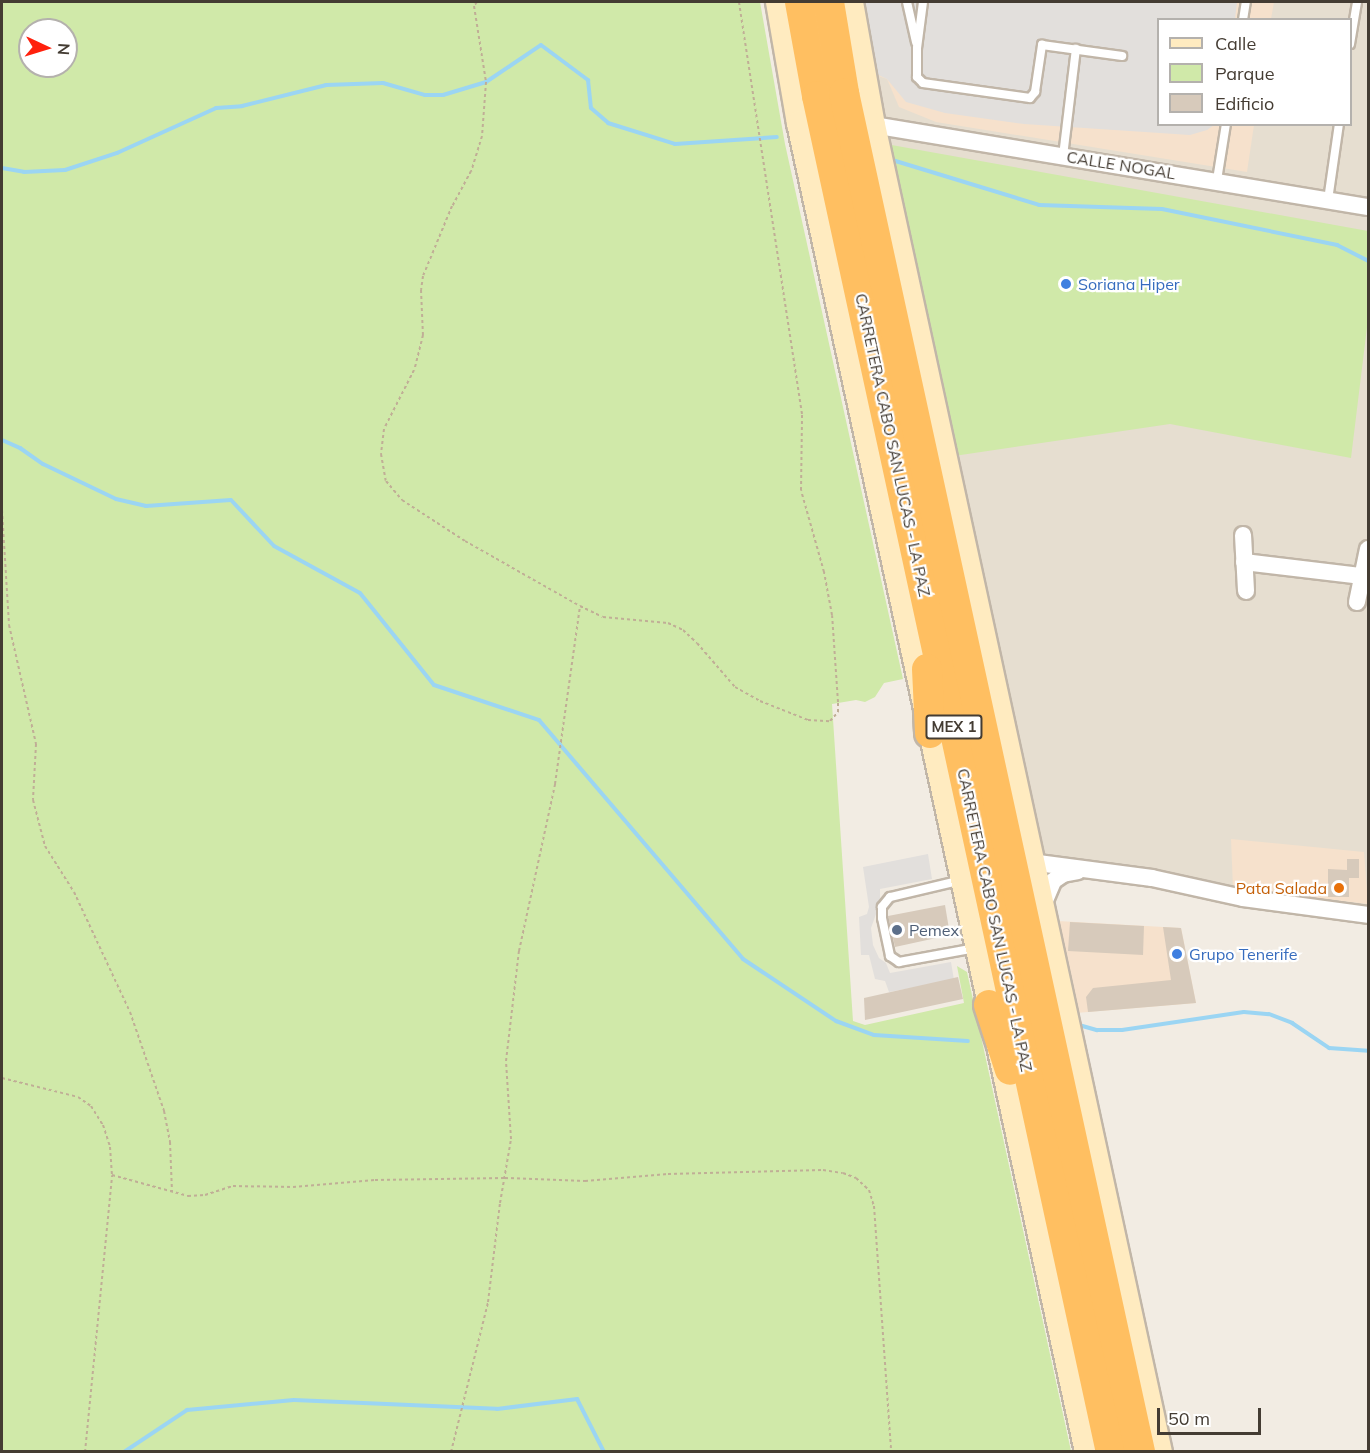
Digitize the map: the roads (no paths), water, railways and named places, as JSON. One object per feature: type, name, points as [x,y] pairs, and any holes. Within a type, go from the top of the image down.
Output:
[{"type":"highway","name":"CARRETERA CABO SAN LUCAS - LA PAZ","points":[[800,2],[817,96],[1112,1452]]},
{"type":"highway","name":"CARRETERA CABO SAN LUCAS - LA PAZ","points":[[829,2],[844,93],[1140,1452]]},
{"type":"highway","points":[[900,354],[930,436],[943,492],[977,613]]},
{"type":"highway","points":[[916,548],[915,595],[926,645],[930,734]]},
{"type":"highway","points":[[989,1005],[1066,1245]]},
{"type":"highway","points":[[1109,1215],[1122,1372]]},
{"type":"main road","points":[[778,2],[799,123],[1087,1452]]},
{"type":"main road","points":[[851,2],[873,125],[1160,1452]]},
{"type":"street","name":"CALLE NOGAL","points":[[873,125],[1217,180],[1368,207]]},
{"type":"street","points":[[1243,535],[1246,591]]},
{"type":"street","points":[[1358,602],[1368,549]]},
{"type":"street","points":[[1244,562],[1362,576]]},
{"type":"street","points":[[1030,855],[1036,862],[1152,879],[1231,897],[1368,915]]},
{"type":"street","points":[[1042,909],[1048,887],[1056,878],[1068,872],[1088,870]]},
{"type":"lane","points":[[907,2],[917,48]]},
{"type":"lane","points":[[923,2],[917,48],[917,77],[923,83],[1030,98],[1035,92],[1042,45],[1122,56]]},
{"type":"lane","points":[[1243,18],[1246,2]]},
{"type":"lane","points":[[1352,32],[1357,2]]},
{"type":"lane","points":[[1063,156],[1076,50]]},
{"type":"lane","points":[[1217,180],[1226,126]]},
{"type":"lane","points":[[1328,200],[1339,126]]},
{"type":"lane","points":[[963,880],[891,897],[882,907],[882,918],[890,956],[899,962],[977,948]]},
{"type":"waterway","points":[[2,168],[24,172],[65,170],[117,153],[216,108],[242,106],[326,85],[383,83],[425,95],[443,95],[486,82],[541,45],[588,80],[591,108],[608,123],[675,144],[777,137]]},
{"type":"waterway","points":[[889,159],[1039,205],[1162,209],[1337,245],[1368,261]]},
{"type":"waterway","points":[[2,440],[20,448],[43,464],[116,499],[146,506],[231,500],[274,546],[360,593],[434,685],[539,720],[743,959],[836,1021],[874,1035],[968,1041]]},
{"type":"waterway","points":[[1079,1025],[1097,1030],[1122,1030],[1244,1012],[1269,1014],[1292,1023],[1329,1048],[1368,1051]]},
{"type":"waterway","points":[[124,1452],[187,1410],[294,1400],[497,1409],[577,1399],[604,1452]]},
{"type":"place","name":"Soriana Hiper","points":[[1066,284]]},
{"type":"place","name":"Pata Salada","points":[[1339,888]]},
{"type":"place","name":"Pemex","points":[[897,930]]},
{"type":"place","name":"Grupo Tenerife","points":[[1177,954]]}]
